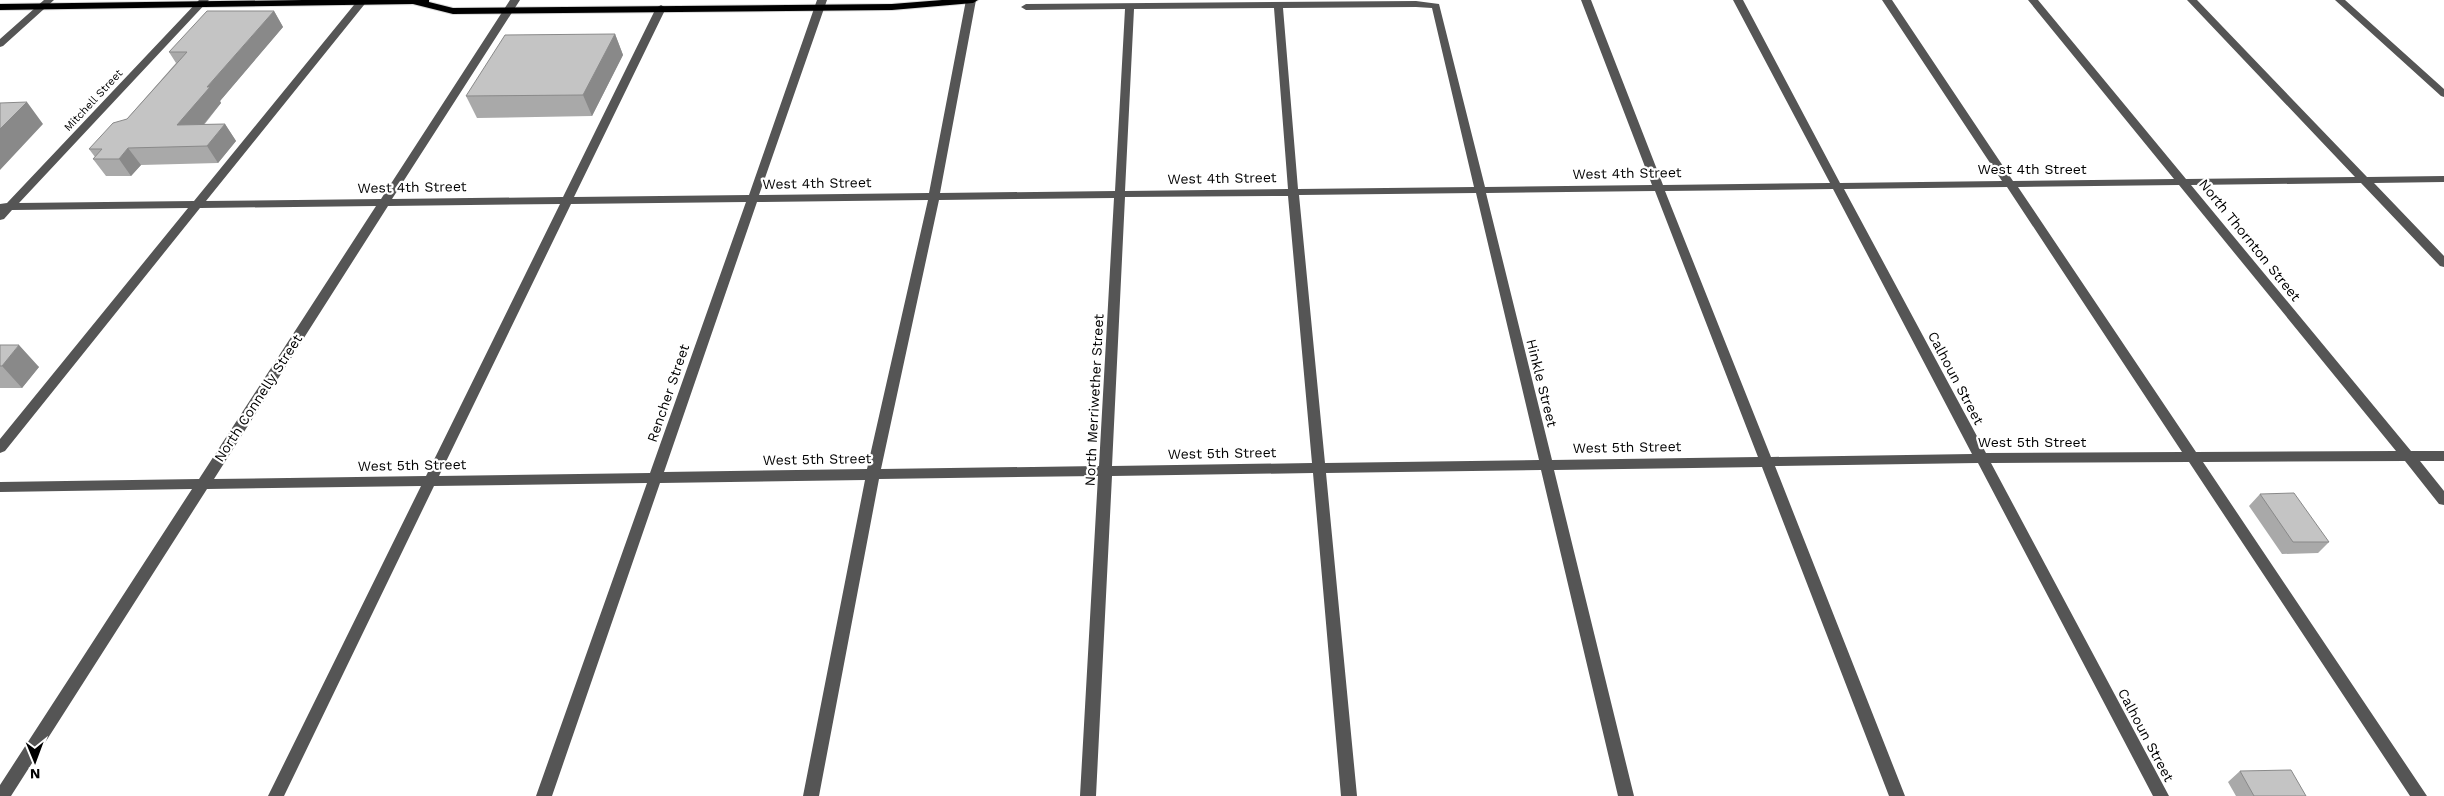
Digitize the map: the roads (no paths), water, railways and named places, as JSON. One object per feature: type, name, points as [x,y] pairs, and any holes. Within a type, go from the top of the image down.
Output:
[{"type":"main road","points":[[0,7],[45,3],[416,2],[427,0]]},
{"type":"main road","points":[[416,2],[453,11],[820,4],[926,6],[972,0]]},
{"type":"street","name":"North Connelly Street","points":[[2,796],[515,0]]},
{"type":"street","points":[[811,796],[873,474],[934,196],[972,0]]},
{"type":"street","points":[[1586,0],[1657,188],[1768,461],[1897,796]]},
{"type":"street","name":"Calhoun Street","points":[[1738,0],[2161,796]]},
{"type":"street","points":[[1888,0],[2008,184],[2419,796]]},
{"type":"street","name":"North Thornton Street","points":[[2033,0],[2444,500]]},
{"type":"street","points":[[2192,0],[2444,263]]},
{"type":"street","points":[[2340,0],[2444,94]]},
{"type":"street","points":[[0,448],[362,1]]},
{"type":"street","name":"Mitchell Street","points":[[0,217],[5,207],[202,2]]},
{"type":"street","points":[[0,44],[45,3]]},
{"type":"street","name":"Rencher Street","points":[[544,796],[820,4]]},
{"type":"street","points":[[1026,7],[1278,5],[1293,192],[1349,796]]},
{"type":"street","name":"Hinkle Street","points":[[1278,5],[1436,6],[1626,796]]},
{"type":"street","name":"North Merriwether Street","points":[[1088,796],[1130,6]]},
{"type":"street","points":[[276,796],[661,8]]},
{"type":"street","name":"West 4th Street","points":[[5,207],[2444,179]]},
{"type":"street","name":"West 5th Street","points":[[0,487],[1982,458],[2444,456]]}]
